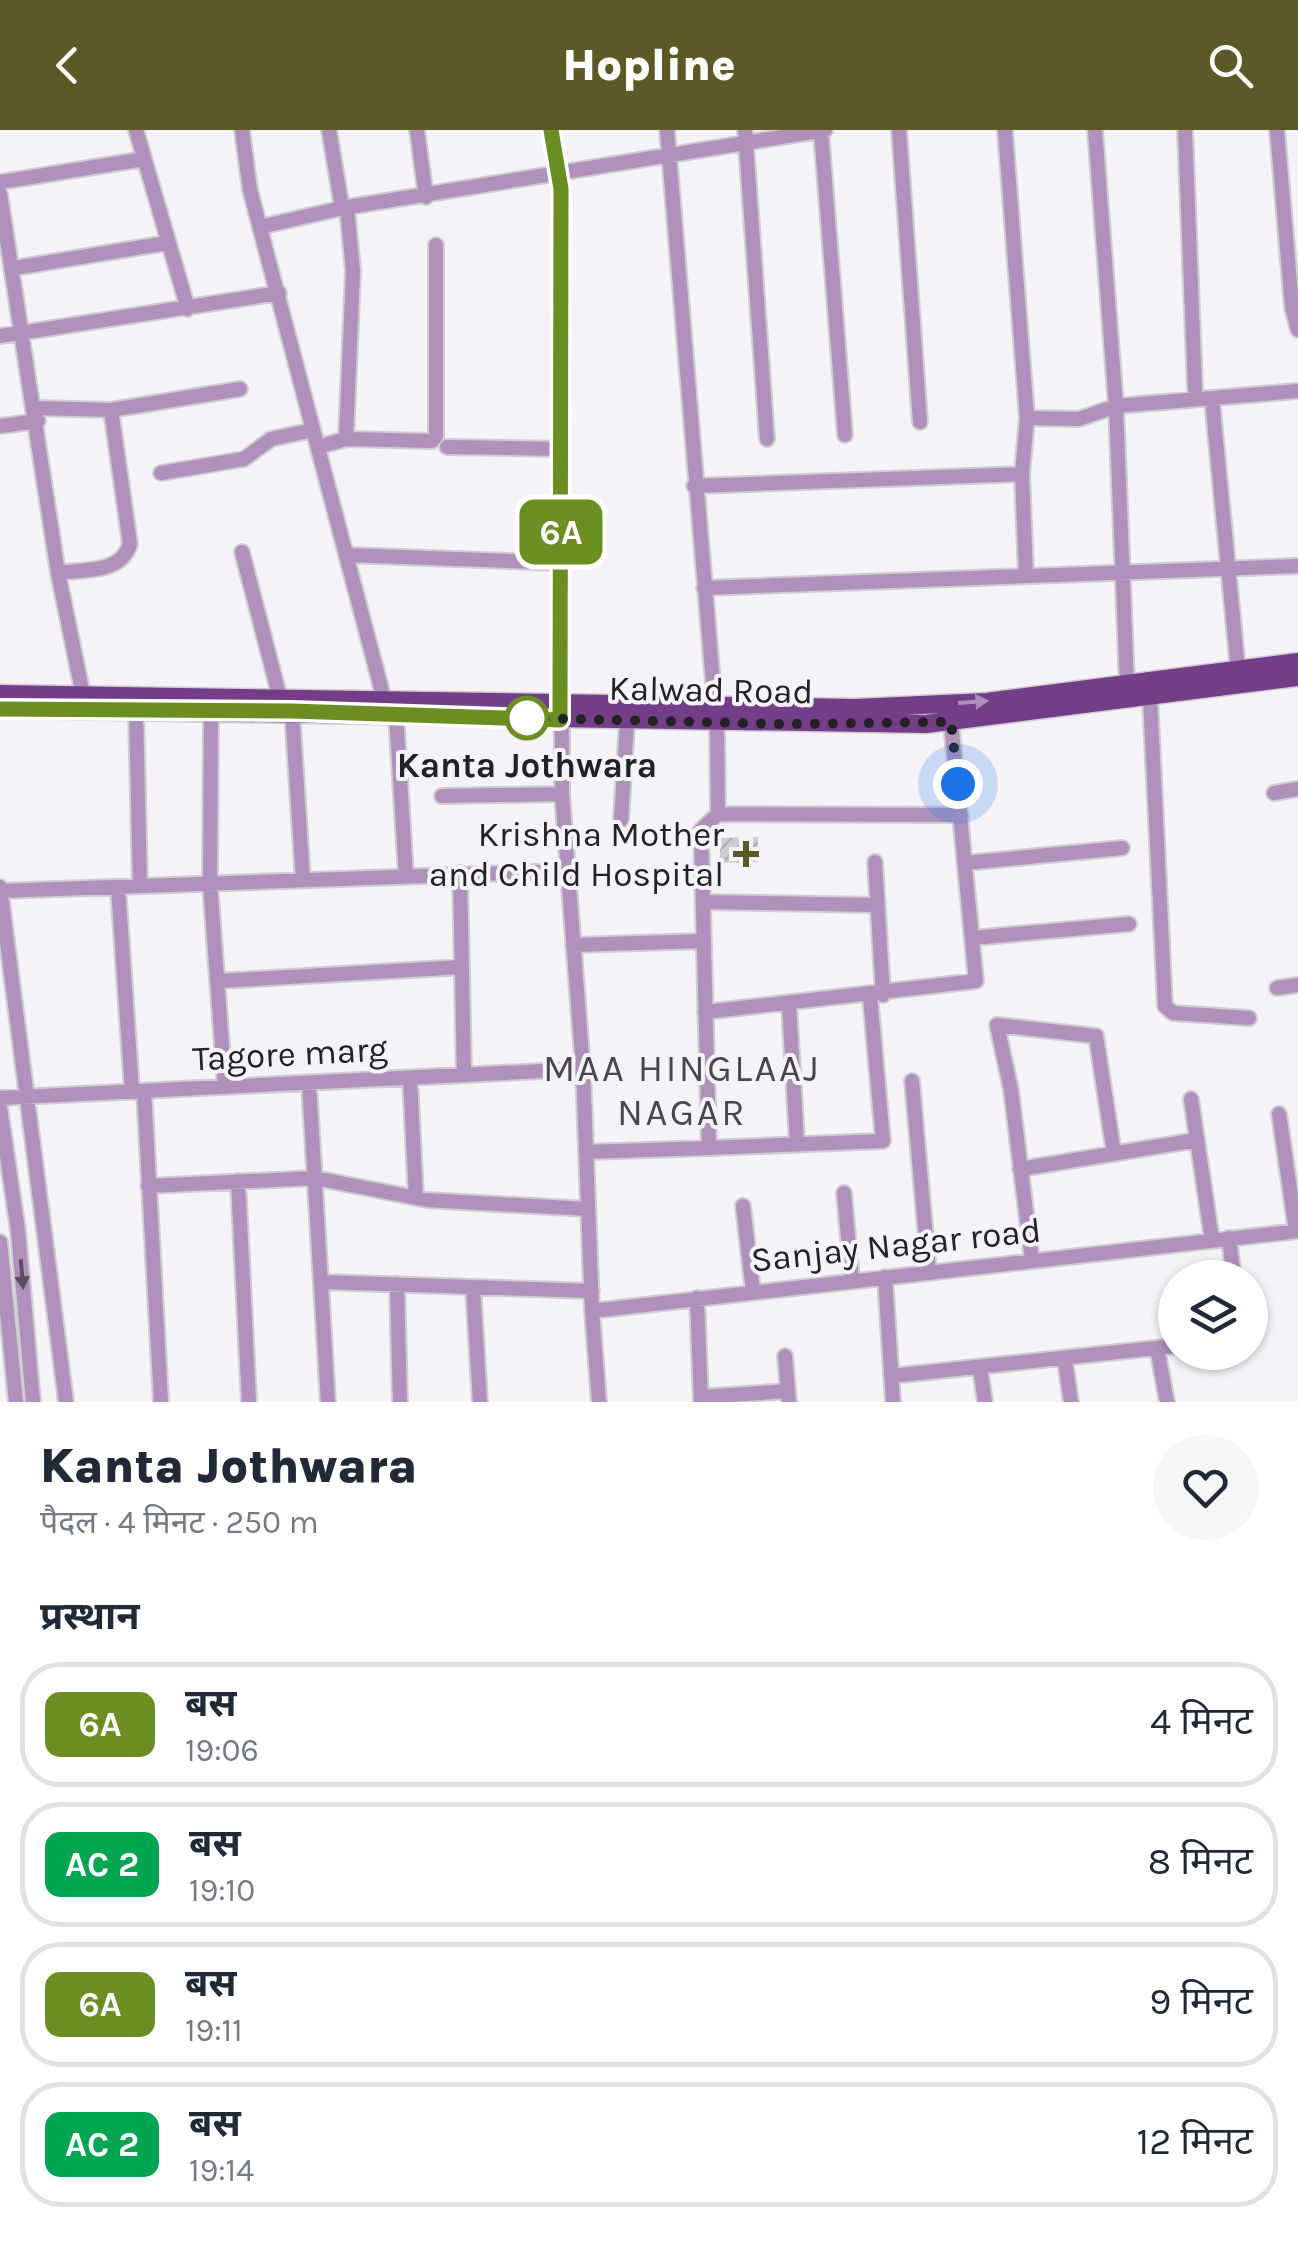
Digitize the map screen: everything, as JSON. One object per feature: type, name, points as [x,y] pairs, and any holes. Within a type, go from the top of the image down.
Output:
[{"type":"main road","name":"Kalwad Road","points":[[0,694],[716,715],[926,715],[1298,662]]},
{"type":"main road","name":"Kalwad Road","points":[[926,715],[951,722],[1298,677]]},
{"type":"main road","name":"Kalwad Road","points":[[0,709],[211,710],[286,704]]},
{"type":"main road","name":"Kalwad Road","points":[[561,711],[627,722],[716,715]]},
{"type":"street","points":[[136,130],[188,310]]},
{"type":"street","points":[[242,130],[260,227],[390,706],[406,876]]},
{"type":"street","points":[[330,130],[353,271],[346,439]]},
{"type":"street","points":[[417,130],[426,197]]},
{"type":"street","points":[[550,130],[558,174],[562,794],[583,1070],[599,1402]]},
{"type":"street","points":[[668,130],[694,486],[716,715],[718,814]]},
{"type":"street","points":[[260,227],[344,208],[670,158],[746,136],[823,130],[845,435]]},
{"type":"street","points":[[899,130],[920,422]]},
{"type":"street","points":[[1005,130],[1027,418],[1022,474],[1026,575]]},
{"type":"street","points":[[1095,130],[1116,406],[1127,685]]},
{"type":"street","points":[[1185,130],[1195,389]]},
{"type":"street","points":[[1277,130],[1292,306],[1298,330]]},
{"type":"street","points":[[746,136],[767,439]]},
{"type":"street","points":[[0,182],[144,159]]},
{"type":"street","points":[[0,194],[38,415],[58,573],[83,696]]},
{"type":"street","points":[[14,268],[168,243]]},
{"type":"street","points":[[318,448],[346,439],[432,442],[436,436],[436,245]]},
{"type":"street","points":[[0,336],[279,294]]},
{"type":"street","points":[[0,426],[38,415],[111,410],[240,390]]},
{"type":"street","points":[[1027,418],[1079,419],[1116,406],[1298,392]]},
{"type":"street","points":[[1212,399],[1238,670]]},
{"type":"street","points":[[58,573],[116,565],[127,554],[130,544],[111,410]]},
{"type":"street","points":[[161,473],[244,459],[271,439],[313,430]]},
{"type":"street","points":[[447,447],[561,449]]},
{"type":"street","points":[[694,486],[1022,474]]},
{"type":"street","points":[[242,552],[286,704],[303,880]]},
{"type":"street","points":[[348,555],[561,563]]},
{"type":"street","points":[[704,588],[1298,566]]},
{"type":"street","points":[[1150,697],[1165,1006],[1172,1013],[1248,1018]]},
{"type":"street","points":[[211,710],[210,883],[220,980],[224,1087]]},
{"type":"street","points":[[136,711],[140,886]]},
{"type":"street","points":[[621,820],[627,722]]},
{"type":"street","points":[[705,1012],[877,996],[976,981],[951,722]]},
{"type":"street","points":[[1274,793],[1298,789]]},
{"type":"street","points":[[442,796],[562,794]]},
{"type":"street","points":[[709,1148],[701,830],[718,814],[960,815]]},
{"type":"street","points":[[965,862],[1122,848]]},
{"type":"street","points":[[586,1152],[883,1140],[875,862]]},
{"type":"street","points":[[66,1402],[0,890],[566,870]]},
{"type":"street","points":[[460,874],[464,1075]]},
{"type":"street","points":[[118,887],[148,1186],[161,1402]]},
{"type":"street","points":[[704,902],[876,905]]},
{"type":"street","points":[[972,938],[1128,924]]},
{"type":"street","points":[[573,945],[704,941]]},
{"type":"street","points":[[220,980],[462,967]]},
{"type":"street","points":[[1277,988],[1298,985]]},
{"type":"street","points":[[789,1004],[797,1144]]},
{"type":"street","points":[[1032,1260],[997,1025],[1096,1036],[1114,1154]]},
{"type":"street","name":"Tagore marg","points":[[0,1098],[583,1070]]},
{"type":"street","points":[[410,1078],[416,1198]]},
{"type":"street","points":[[912,1080],[929,1272]]},
{"type":"street","points":[[309,1084],[328,1402]]},
{"type":"street","points":[[1191,1099],[1212,1240]]},
{"type":"street","points":[[0,1108],[18,1231],[32,1402]]},
{"type":"street","points":[[1278,1114],[1297,1231]]},
{"type":"street","points":[[1020,1169],[1197,1140]]},
{"type":"street","points":[[148,1186],[315,1178],[416,1198],[588,1209]]},
{"type":"street","points":[[238,1181],[249,1402]]},
{"type":"street","points":[[844,1193],[852,1280]]},
{"type":"street","points":[[742,1206],[753,1292]]},
{"type":"street","name":"Sanjay Nagar road","points":[[592,1310],[1297,1231]]},
{"type":"street","points":[[1229,1238],[1232,1260]]},
{"type":"street","points":[[0,1242],[16,1402]]},
{"type":"street","points":[[885,1276],[893,1402]]},
{"type":"street","points":[[323,1282],[592,1291]]},
{"type":"street","points":[[397,1284],[400,1402]]},
{"type":"street","points":[[473,1287],[480,1402]]},
{"type":"street","points":[[696,1298],[701,1400],[788,1396],[785,1356]]},
{"type":"street","points":[[891,1376],[1157,1348],[1167,1402]]},
{"type":"street","points":[[1065,1360],[1071,1402]]},
{"type":"street","points":[[980,1368],[985,1402]]},
{"type":"building","points":[[758,837],[758,862],[720,863],[720,838]]},
{"type":"bus line","name":"6A","points":[[0,709],[396,713],[560,720],[561,189],[551,130]]},
{"type":"place","name":"Kanta Jothwara","points":[[527,718]]},
{"type":"place","name":"Krishna Mother and Child Hospital","points":[[746,854]]},
{"type":"district","name":"MAA HINGLAAJ NAGAR","points":[[682,1090]]},
{"type":"route","points":[[527,718],[784,724],[951,722],[958,784]]}]
